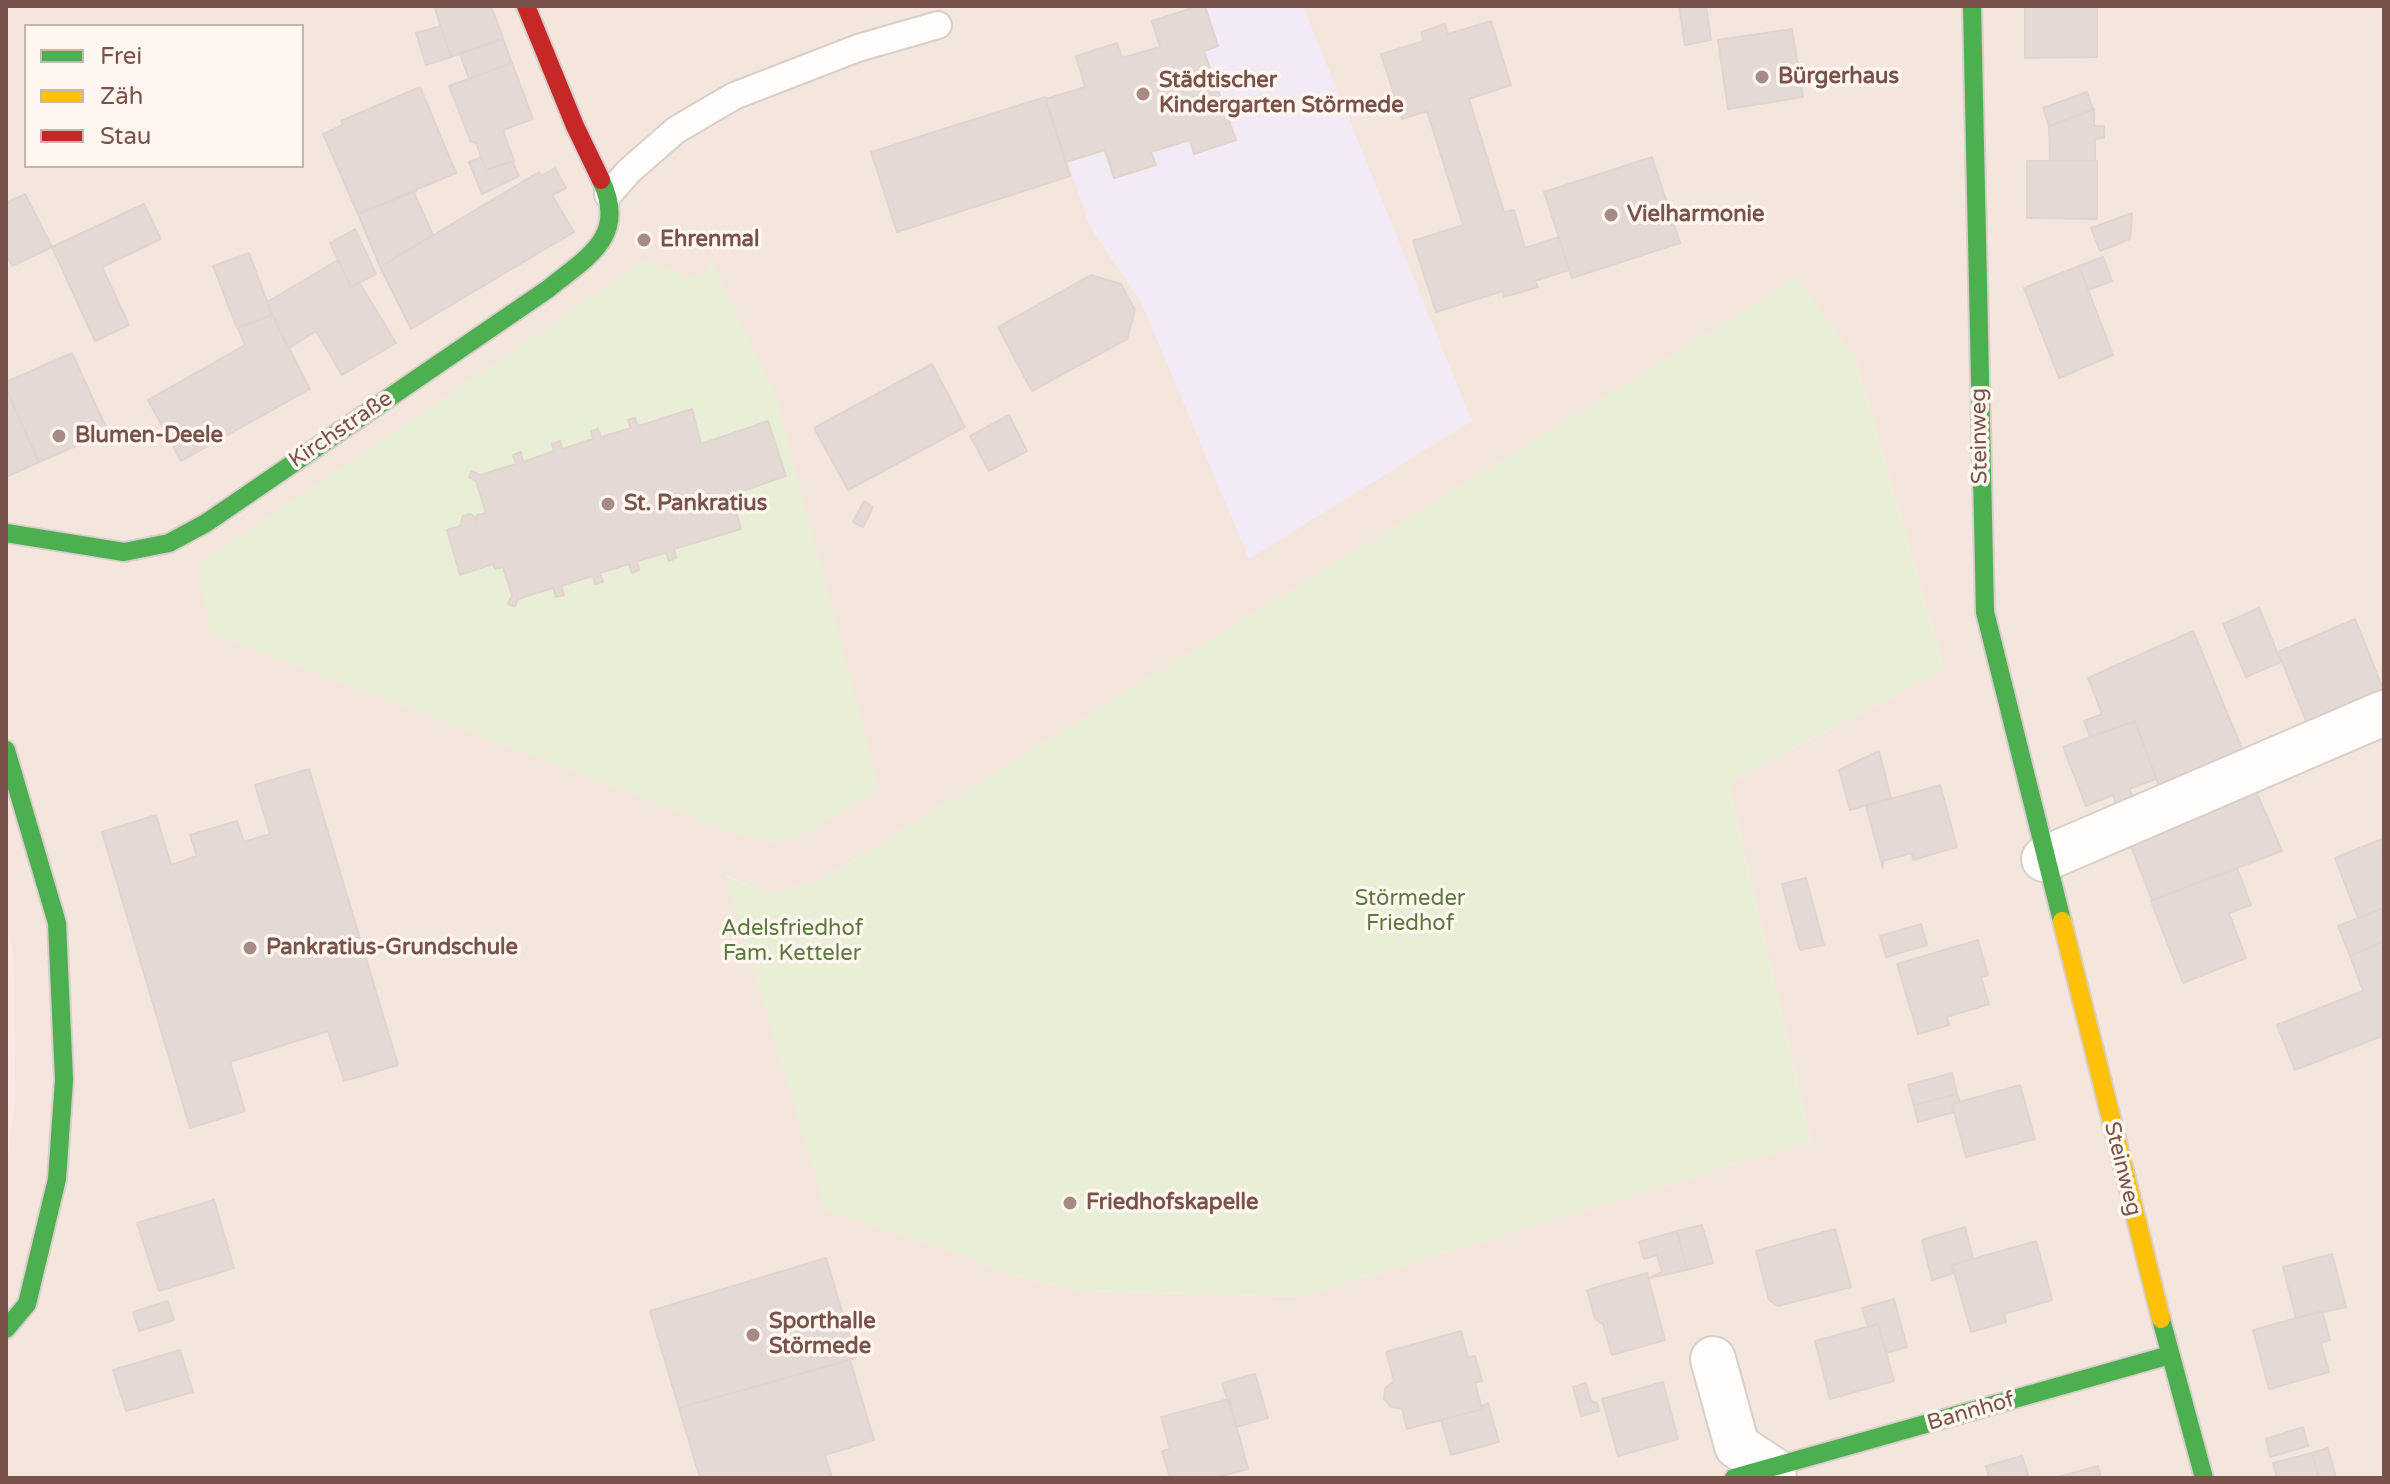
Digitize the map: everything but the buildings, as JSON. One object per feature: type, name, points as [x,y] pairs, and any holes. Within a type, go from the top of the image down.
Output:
[{"type":"street","name":"Kirchstraße","points":[[6,533],[124,552],[169,543],[206,523],[548,289],[601,246],[610,226],[608,195],[575,126],[526,6]]},
{"type":"street","name":"Steinweg","points":[[1972,6],[1985,612],[2044,859],[2204,1478]]},
{"type":"street","points":[[2044,859],[2384,713]]},
{"type":"street","points":[[6,750],[57,923],[64,1080],[57,1179],[27,1304],[6,1329]]},
{"type":"street","name":"Bannhof","points":[[1713,1359],[1737,1446],[1760,1475],[2170,1355]]},
{"type":"lane","points":[[608,195],[629,171],[676,130],[734,96],[858,48],[938,25]]},
{"type":"shaded area","points":[[6,6],[2384,6],[2384,1478],[6,1478],[6,1170],[15,1096],[13,952],[6,926]],"holes":[[[1797,279],[1856,360],[1944,669],[1728,783],[1811,1141],[1299,1297],[1084,1291],[1015,1276],[957,1253],[726,875],[770,895],[821,880]]]},
{"type":"shaded area","points":[[1198,6],[1303,6],[1472,421],[1249,559],[1142,304],[1090,227],[1046,99],[1085,87],[1076,56],[1117,43],[1123,58],[1160,47],[1152,21]]},
{"type":"shaded area","points":[[6,926],[13,951],[15,1096],[6,1170]]},
{"type":"green space","points":[[646,260],[692,279],[707,271],[711,260],[777,399],[879,789],[794,839],[769,842],[732,832],[210,632],[198,565]]},
{"type":"green space","name":"Störmeder Friedhof","points":[[1797,278],[1856,360],[1944,669],[1728,783],[1811,1141],[1299,1297],[1084,1291],[1015,1276],[957,1253],[826,1211],[725,875],[770,895],[821,880]]},
{"type":"traffic: fast","points":[[1972,6],[1985,612],[2062,921]]},
{"type":"traffic: fast","points":[[6,533],[124,552],[169,543],[206,523],[577,266],[599,244],[610,217],[601,180]]},
{"type":"traffic: fast","points":[[6,750],[57,923],[64,1080],[57,1179],[27,1304],[6,1329]]},
{"type":"traffic: fast","points":[[2161,1319],[2204,1478]]},
{"type":"traffic: fast","points":[[1734,1478],[2170,1355]]},
{"type":"traffic: slow","points":[[2062,921],[2161,1319]]},
{"type":"traffic: jam","points":[[526,6],[575,126],[601,180]]},
{"type":"place","name":"Bürgerhaus","points":[[1762,77]]},
{"type":"place","name":"Städtischer Kindergarten Störmede","points":[[1143,94]]},
{"type":"place","name":"Vielharmonie","points":[[1611,215]]},
{"type":"place","name":"Ehrenmal","points":[[644,240]]},
{"type":"place","name":"Blumen-Deele","points":[[59,436]]},
{"type":"place","name":"St. Pankratius","points":[[608,504]]},
{"type":"place","name":"Pankratius-Grundschule","points":[[250,948]]},
{"type":"place","name":"Friedhofskapelle","points":[[1070,1203]]},
{"type":"place","name":"Sporthalle Störmede","points":[[753,1335]]},
{"type":"park label","name":"Adelsfriedhof Fam. Ketteler","points":[[792,942]]}]
